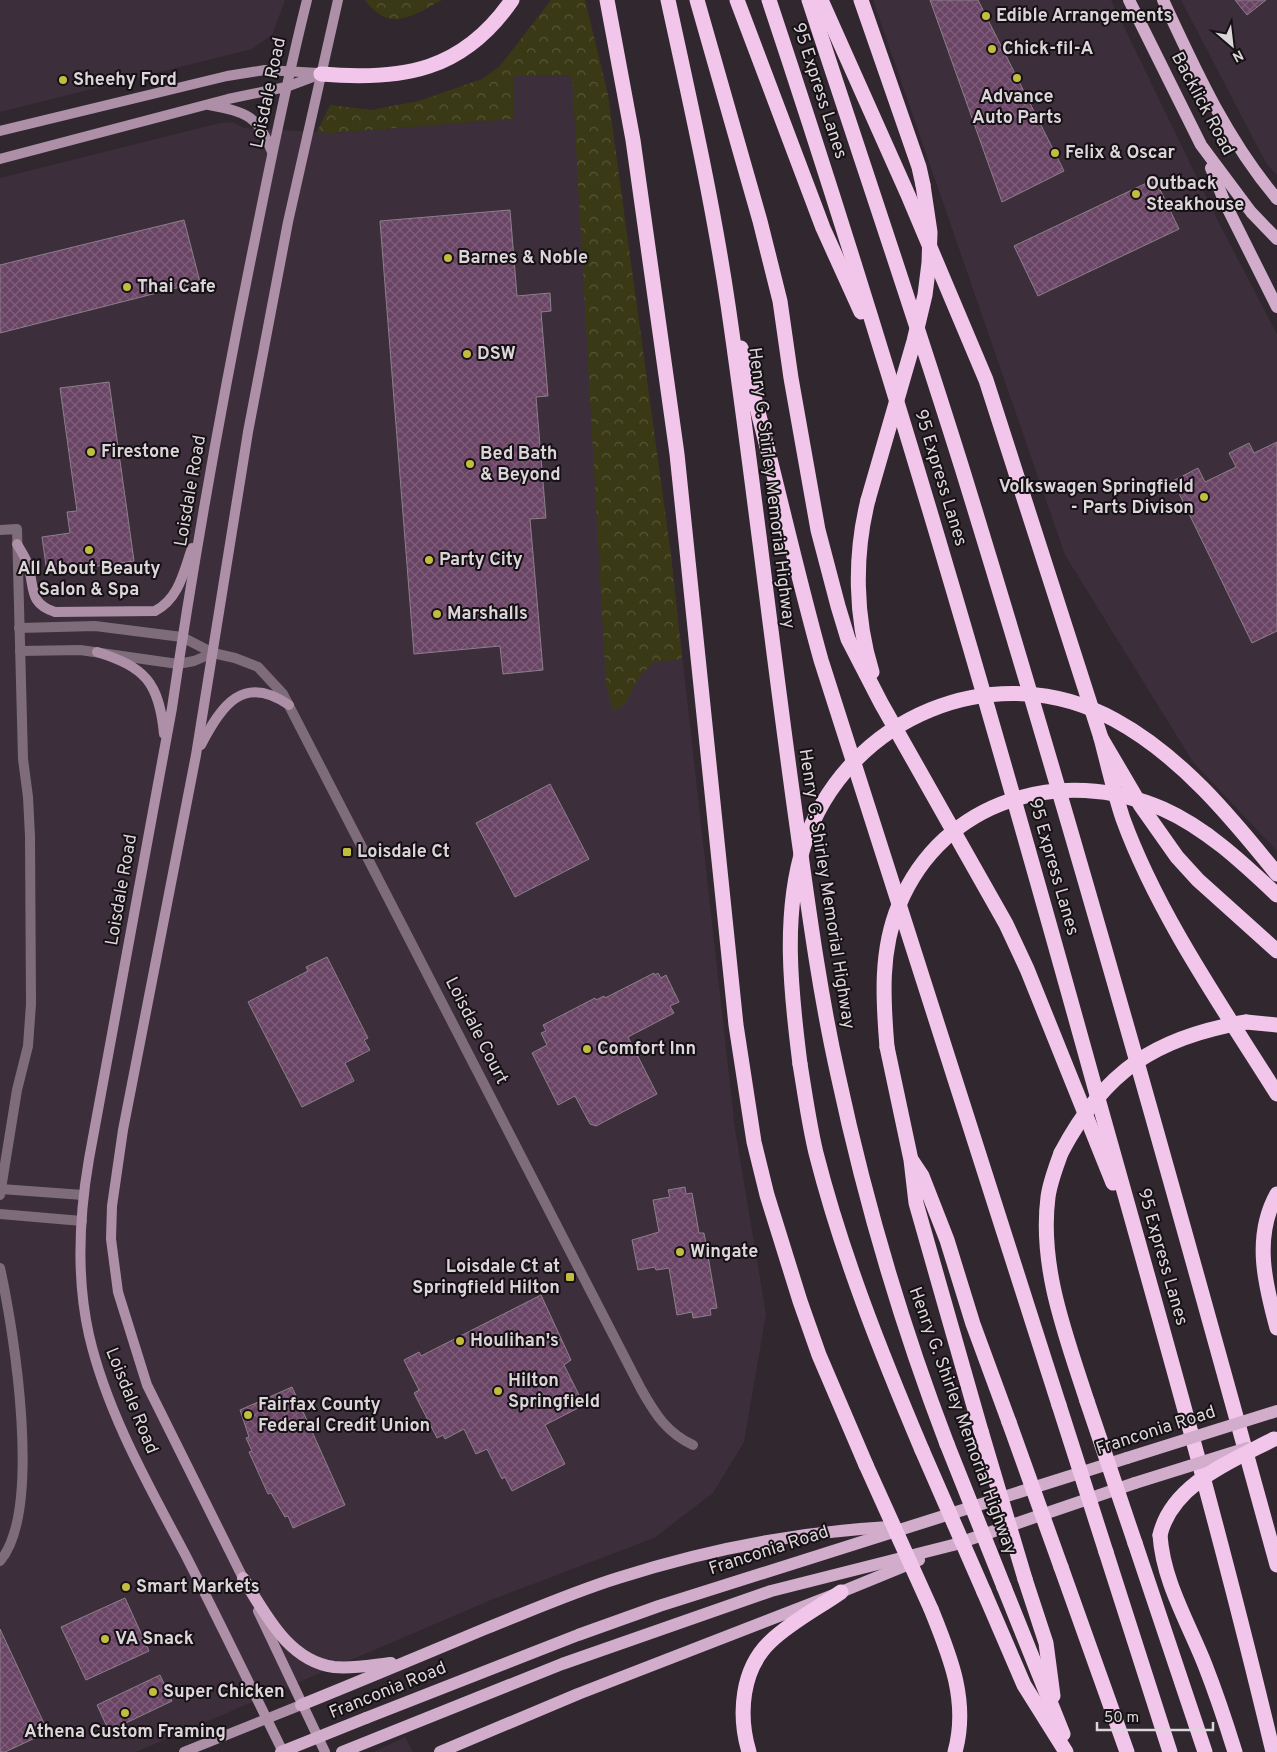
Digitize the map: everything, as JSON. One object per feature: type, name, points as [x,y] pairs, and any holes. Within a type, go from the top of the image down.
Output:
[{"type":"highway","points":[[321,74],[384,76],[439,62],[474,43],[489,30],[512,0]]},
{"type":"highway","points":[[607,0],[633,140],[650,247],[678,463],[735,1016],[748,1107],[767,1195],[800,1301],[823,1364],[950,1654],[961,1704],[961,1729],[955,1752]]},
{"type":"highway","name":"Henry G. Shirley Memorial Highway","points":[[668,0],[690,102],[728,303],[782,725],[815,955],[856,1157],[885,1264],[923,1382],[946,1444],[1070,1752]]},
{"type":"highway","points":[[697,0],[760,221],[780,301],[804,451],[827,566],[848,639],[881,703],[980,878],[1028,969],[1074,1082],[1144,1266]]},
{"type":"highway","points":[[737,0],[824,228],[890,375]]},
{"type":"highway","name":"95 Express Lanes","points":[[769,0],[890,375],[981,681],[1222,1545],[1274,1752]]},
{"type":"highway","points":[[810,0],[937,389],[1000,595],[1142,1081],[1277,1565]]},
{"type":"highway","points":[[821,0],[901,179],[986,380],[1101,738],[1124,820],[1155,889],[1197,967],[1277,1094]]},
{"type":"highway","points":[[861,0],[919,167],[930,232],[925,295],[914,341],[868,500],[860,541],[858,598],[869,663],[881,703]]},
{"type":"highway","points":[[728,303],[760,416],[818,651],[1170,1752]]},
{"type":"highway","points":[[1066,1752],[1024,1685],[880,1349],[844,1250],[816,1152],[794,1019],[791,937],[794,896],[804,845],[830,790],[849,766],[866,749],[889,731],[933,708],[976,696],[1031,694],[1079,705],[1116,720],[1168,758],[1201,787],[1244,833],[1277,874]]},
{"type":"highway","points":[[1101,738],[1159,834],[1198,880],[1277,951]]},
{"type":"highway","points":[[1055,1715],[1046,1643],[981,1431],[916,1202],[911,1160],[887,1047],[883,1006],[884,975],[889,941],[899,905],[911,883],[938,846],[978,816],[1023,796],[1075,789],[1128,796],[1177,816],[1221,846],[1277,895]]},
{"type":"highway","points":[[1205,1752],[1060,1318],[1048,1248],[1048,1198],[1061,1153],[1081,1116],[1100,1093],[1143,1057],[1192,1034],[1246,1022],[1277,1025]]},
{"type":"highway","points":[[911,1160],[922,1176],[946,1240],[973,1324],[1127,1752]]},
{"type":"highway","points":[[1277,1194],[1266,1219],[1262,1240],[1265,1276],[1277,1328]]},
{"type":"highway","points":[[1234,1752],[1206,1666],[1165,1571],[1160,1535],[1163,1523],[1171,1509],[1184,1494],[1221,1467],[1275,1438]]},
{"type":"highway","points":[[749,1752],[745,1738],[742,1710],[752,1668],[771,1641],[841,1592]]},
{"type":"main road","name":"Loisdale Road","points":[[282,1752],[228,1638],[152,1491],[106,1391],[94,1355],[84,1305],[81,1272],[83,1195],[165,747],[204,511],[237,326],[272,152],[289,70],[307,0]]},
{"type":"main road","name":"Loisdale Road","points":[[325,1752],[301,1705],[243,1578],[147,1385],[121,1307],[112,1239],[112,1206],[123,1130],[196,754],[248,432],[288,222],[338,0]]},
{"type":"main road","name":"Backlick Road","points":[[1129,0],[1201,145],[1246,206],[1277,239]]},
{"type":"main road","name":"Backlick Road","points":[[1163,0],[1220,120],[1249,165],[1277,199]]},
{"type":"main road","points":[[0,132],[227,76],[265,70],[289,70],[321,74]]},
{"type":"main road","points":[[0,159],[206,105],[286,87],[321,74]]},
{"type":"main road","points":[[206,105],[239,110],[251,116],[262,131],[272,152]]},
{"type":"main road","points":[[1201,145],[1225,203],[1277,307]]},
{"type":"main road","points":[[17,544],[28,564],[36,601],[45,609],[55,612],[155,610],[167,605],[174,596],[204,511]]},
{"type":"main road","points":[[97,652],[125,661],[148,680],[160,706],[165,747]]},
{"type":"main road","points":[[196,754],[214,718],[233,698],[256,692],[279,698],[289,705]]},
{"type":"main road","name":"Franconia Road","points":[[282,1752],[650,1609],[829,1550],[912,1526],[1277,1410]]},
{"type":"main road","points":[[342,1752],[562,1664],[761,1595],[953,1544],[1275,1438]]},
{"type":"main road","points":[[301,1705],[551,1602],[642,1570],[707,1553],[844,1529],[912,1526]]},
{"type":"main road","points":[[440,1752],[578,1694],[841,1592],[953,1544]]},
{"type":"main road","points":[[243,1578],[278,1631],[290,1644],[311,1660],[325,1665],[348,1668],[406,1662]]},
{"type":"main road","name":"Franconia Road","points":[[184,1752],[301,1705]]},
{"type":"street","points":[[0,530],[16,529],[23,759],[28,797],[30,836],[30,1004],[28,1046],[17,1090],[0,1192],[83,1195]]},
{"type":"street","points":[[19,628],[95,626],[182,637]]},
{"type":"street","name":"Loisdale Court","points":[[182,637],[213,653],[235,658],[258,667],[284,694],[641,1389],[656,1416],[666,1428],[678,1438],[693,1445]]},
{"type":"street","points":[[20,651],[80,650],[178,664],[194,661],[213,653]]},
{"type":"street","points":[[0,1214],[82,1221]]},
{"type":"street","points":[[0,1268],[19,1382],[21,1466],[18,1522],[13,1542],[0,1561]]},
{"type":"shaded area","name":"Sheehy Ford","points":[[0,0],[285,0],[272,35],[252,49],[0,112]]},
{"type":"shaded area","points":[[873,0],[1111,0],[1219,223],[1277,334],[1277,851],[1193,762],[1065,555]]},
{"type":"shaded area","points":[[1181,0],[1277,0],[1277,175],[1266,163]]},
{"type":"shaded area","points":[[573,75],[671,555],[735,1129],[766,1314],[744,1442],[713,1493],[654,1538],[491,1600],[136,1752],[0,1752],[0,178],[220,123],[233,122],[244,128],[332,133],[514,119],[513,76]]},
{"type":"shaded area","points":[[405,1737],[413,1752],[374,1752]]},
{"type":"green space","points":[[365,0],[442,0],[411,16],[393,19],[374,10]]},
{"type":"green space","points":[[551,0],[585,0],[608,95],[671,555],[682,659],[654,662],[640,676],[625,704],[613,711],[606,684],[572,75],[513,76],[514,119],[332,133],[317,132],[330,105],[371,110],[419,101],[482,79],[500,66]]},
{"type":"building","points":[[930,0],[978,0],[1064,171],[1002,202]]},
{"type":"building","points":[[1235,0],[1266,0],[1247,15]]},
{"type":"building","points":[[1155,179],[1179,229],[1038,296],[1014,246]]},
{"type":"building","points":[[510,210],[517,296],[550,293],[551,311],[541,312],[548,396],[536,397],[546,518],[530,519],[543,670],[503,674],[500,646],[414,654],[380,221]]},
{"type":"building","points":[[184,220],[200,282],[0,333],[0,265]]},
{"type":"building","points":[[109,382],[134,561],[47,573],[42,537],[70,533],[67,512],[77,511],[60,388]]},
{"type":"building","points":[[1277,442],[1277,631],[1252,643],[1173,481],[1198,468],[1205,482],[1236,467],[1229,453],[1249,443],[1254,453]]},
{"type":"building","points":[[550,784],[589,859],[515,897],[476,823]]},
{"type":"building","points":[[327,957],[368,1038],[364,1040],[370,1050],[345,1063],[354,1081],[302,1107],[248,1002],[308,971],[306,967]]},
{"type":"building","name":"Comfort Inn","points":[[654,973],[655,975],[658,973],[661,978],[666,975],[679,1002],[670,1006],[674,1013],[628,1037],[657,1094],[596,1126],[590,1124],[575,1096],[558,1105],[532,1053],[547,1045],[541,1033],[546,1031],[543,1025],[595,998],[596,1000],[604,996],[605,998]]},
{"type":"building","name":"Wingate","points":[[685,1187],[686,1194],[692,1193],[699,1233],[704,1233],[717,1308],[710,1309],[711,1315],[693,1318],[692,1312],[677,1315],[669,1268],[656,1270],[655,1267],[638,1270],[632,1240],[659,1232],[653,1200],[670,1197],[668,1190]]},
{"type":"building","name":"Hilton Springfield","points":[[541,1295],[571,1360],[564,1365],[584,1405],[545,1425],[565,1464],[512,1491],[505,1477],[502,1479],[487,1449],[476,1454],[464,1429],[445,1439],[443,1435],[437,1438],[414,1393],[419,1390],[404,1360],[419,1352],[421,1356]]},
{"type":"building","points":[[292,1387],[345,1505],[293,1528],[288,1516],[285,1517],[271,1493],[268,1494],[249,1452],[252,1451],[246,1438],[249,1437],[240,1410]]},
{"type":"building","name":"VA Snack","points":[[125,1598],[149,1651],[86,1680],[61,1627]]},
{"type":"building","points":[[0,1629],[48,1732],[5,1752],[0,1752]]},
{"type":"building","points":[[160,1675],[172,1701],[109,1731],[97,1705]]},
{"type":"place","name":"Edible Arrangements","points":[[986,16]]},
{"type":"place","name":"Chick-fil-A","points":[[992,49]]},
{"type":"place","name":"Advance Auto Parts","points":[[1017,78]]},
{"type":"place","name":"Sheehy Ford","points":[[63,80]]},
{"type":"place","name":"Felix & Oscar","points":[[1055,153]]},
{"type":"place","name":"Outback Steakhouse","points":[[1136,194]]},
{"type":"place","name":"Barnes & Noble","points":[[448,258]]},
{"type":"place","name":"Thai Cafe","points":[[127,287]]},
{"type":"place","name":"DSW","points":[[467,354]]},
{"type":"place","name":"Firestone","points":[[91,452]]},
{"type":"place","name":"Bed Bath & Beyond","points":[[470,464]]},
{"type":"place","name":"Volkswagen Springfield - Parts Divison","points":[[1204,497]]},
{"type":"place","name":"All About Beauty Salon & Spa","points":[[89,550]]},
{"type":"place","name":"Party City","points":[[429,560]]},
{"type":"place","name":"Marshalls","points":[[437,614]]},
{"type":"place","name":"Loisdale Ct","points":[[347,852]]},
{"type":"place","name":"Comfort Inn","points":[[587,1049]]},
{"type":"place","name":"Wingate","points":[[680,1252]]},
{"type":"place","name":"Loisdale Ct at Springfield Hilton","points":[[570,1277]]},
{"type":"place","name":"Houlihan's","points":[[460,1341]]},
{"type":"place","name":"Hilton Springfield","points":[[498,1391]]},
{"type":"place","name":"Fairfax County Federal Credit Union","points":[[248,1415]]},
{"type":"place","name":"Smart Markets","points":[[126,1587]]},
{"type":"place","name":"VA Snack","points":[[105,1639]]},
{"type":"place","name":"Super Chicken","points":[[153,1692]]},
{"type":"place","name":"Athena Custom Framing","points":[[125,1713]]}]
